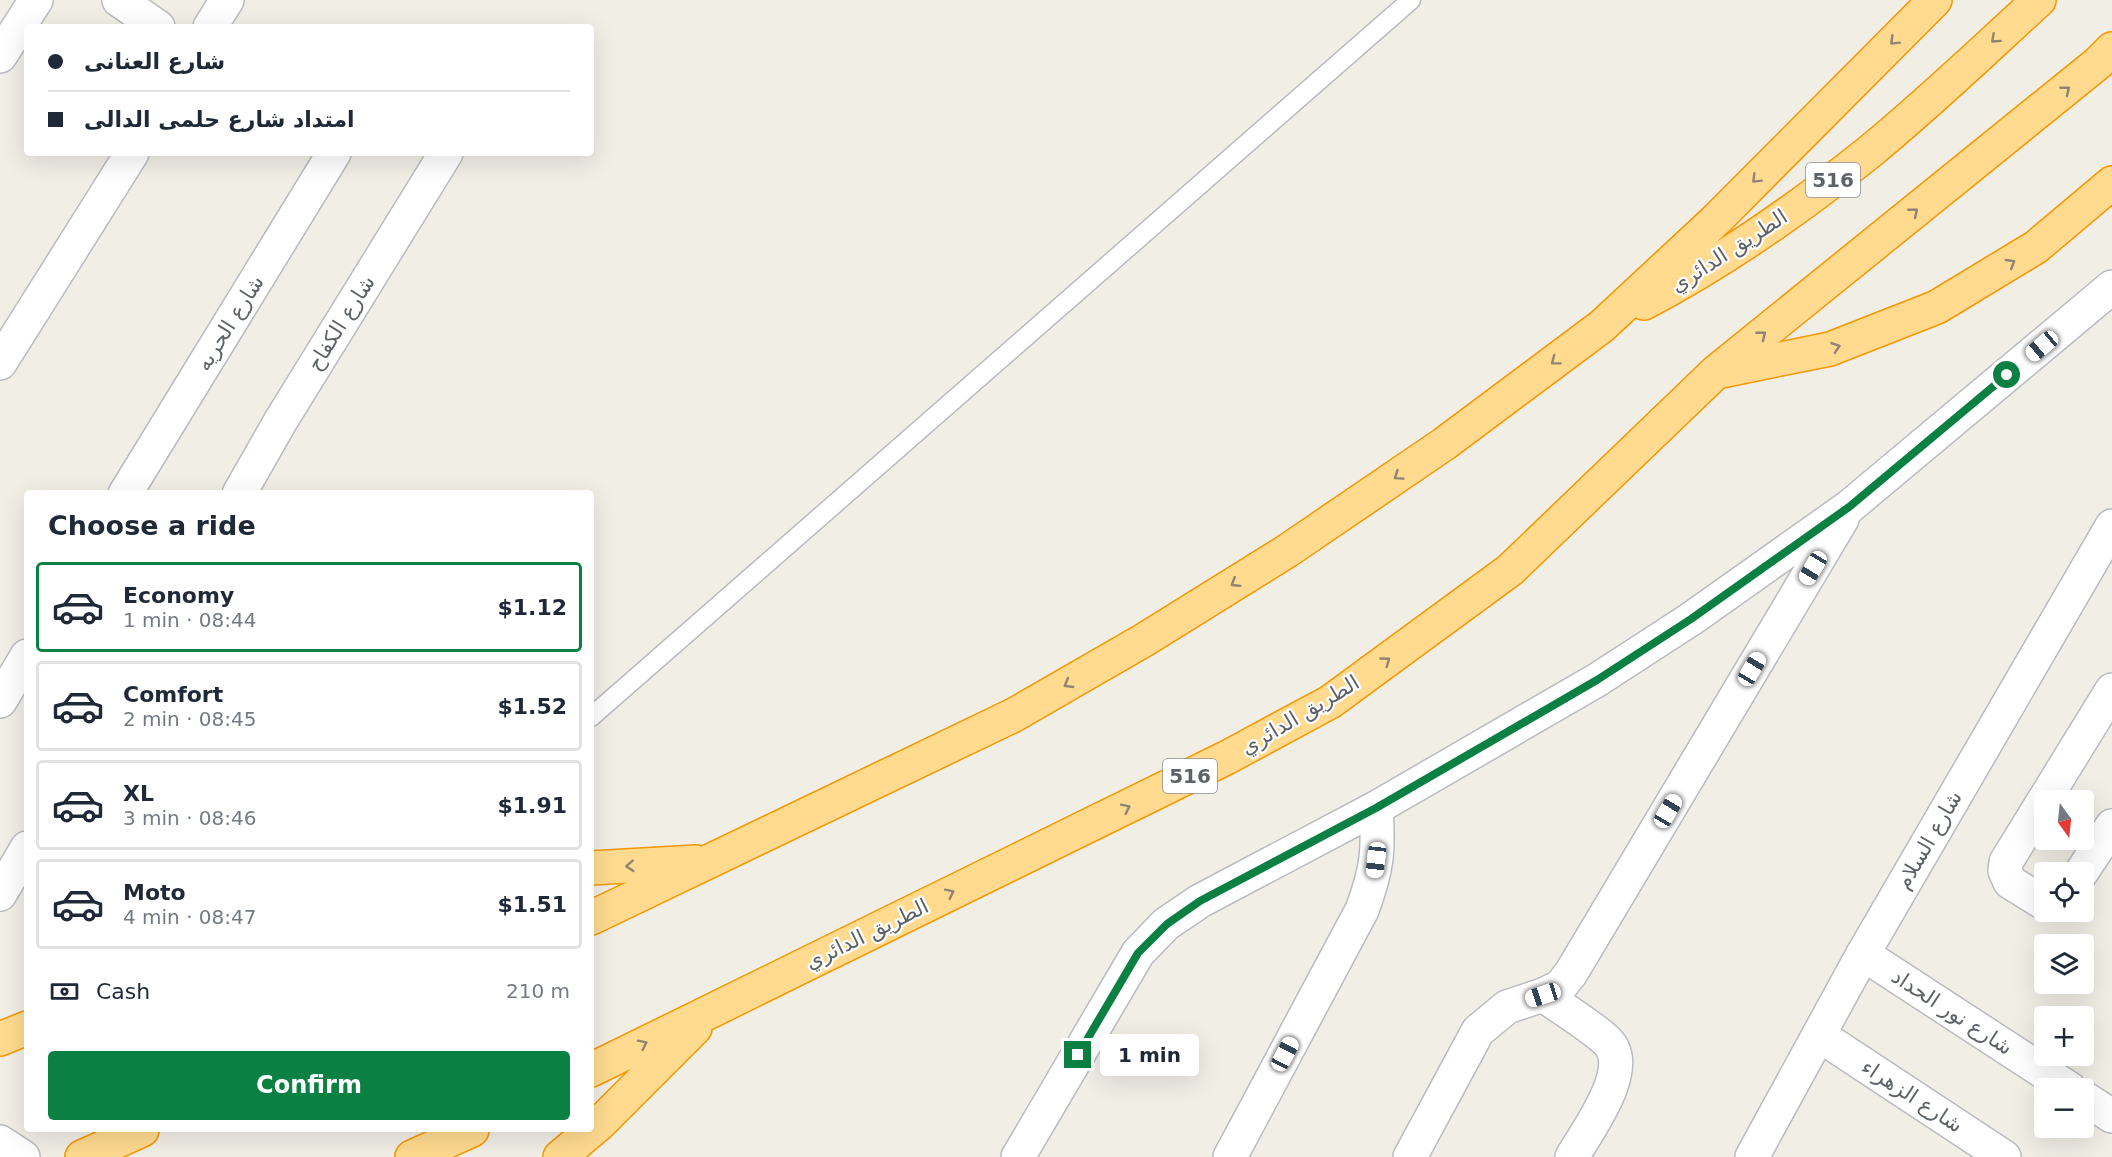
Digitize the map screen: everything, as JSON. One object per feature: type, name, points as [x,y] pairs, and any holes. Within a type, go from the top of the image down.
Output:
[{"type":"highway","name":"الطريق الدائري","points":[[594,917],[1014,715],[1144,640],[1287,551],[1444,444],[1602,326],[1717,219],[1935,0]]},
{"type":"highway","name":"الطريق الدائري","points":[[1602,326],[1672,288],[1741,246],[1806,201],[1869,152],[2039,0]]},
{"type":"highway","name":"الطريق الدائري","points":[[594,1069],[1226,758],[1330,702],[1510,570],[1717,371],[2105,56]]},
{"type":"highway","points":[[1717,371],[1830,350],[1937,307],[2036,247],[2112,183]]},
{"type":"highway","points":[[594,868],[710,861]]},
{"type":"highway","points":[[594,1128],[714,1009]]},
{"type":"highway","points":[[0,1039],[24,1029]]},
{"type":"highway","points":[[82,1157],[138,1132]]},
{"type":"highway","points":[[412,1157],[466,1132]]},
{"type":"highway","points":[[560,1157],[590,1132]]},
{"type":"street","points":[[0,56],[36,0]]},
{"type":"street","points":[[118,0],[154,24]]},
{"type":"street","points":[[212,24],[227,0]]},
{"type":"street","points":[[0,363],[130,156]]},
{"type":"street","name":"شارع الحريه","points":[[127,490],[332,156]]},
{"type":"street","name":"شارع الكفاح","points":[[241,490],[280,422],[444,156]]},
{"type":"street","points":[[1018,1157],[1138,953],[1167,924],[1200,901],[1376,808],[1597,680],[1691,619],[1849,507],[2112,287]]},
{"type":"street","points":[[1410,1157],[1479,1031],[1507,1007],[1560,987],[1571,973],[1849,507]]},
{"type":"street","name":"شارع السلام","points":[[1752,1157],[1863,954],[2112,526]]},
{"type":"street","points":[[0,701],[24,661]]},
{"type":"street","points":[[2034,897],[2010,882],[2004,871],[2006,862],[2112,690]]},
{"type":"street","points":[[1230,1157],[1362,910],[1374,878],[1379,842],[1376,808]]},
{"type":"street","points":[[2087,862],[2112,825]]},
{"type":"street","points":[[0,894],[24,853]]},
{"type":"street","name":"شارع نور الحداد","points":[[1863,954],[2053,1078]]},
{"type":"street","points":[[1543,995],[1609,1042],[1617,1064],[1612,1087],[1572,1157]]},
{"type":"street","name":"شارع الزهراء","points":[[1819,1035],[2004,1157]]},
{"type":"street","points":[[2094,1104],[2112,1116]]},
{"type":"street","points":[[0,1142],[23,1157]]},
{"type":"lane","points":[[594,714],[1411,0]]},
{"type":"route","points":[[1078,1055],[1138,953],[1167,924],[1200,901],[1376,808],[1597,680],[1691,619],[1849,507],[2007,375]]}]
